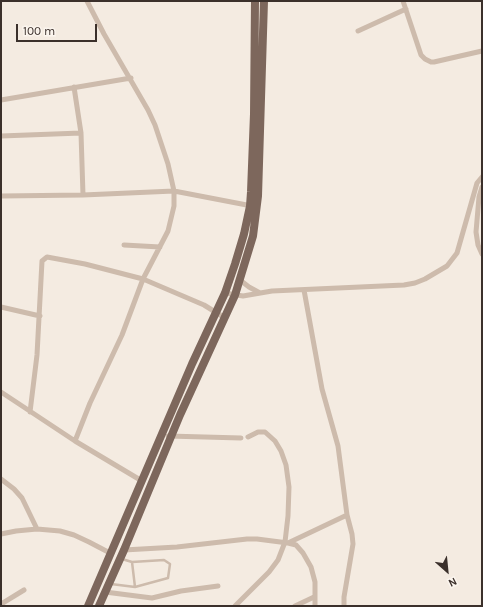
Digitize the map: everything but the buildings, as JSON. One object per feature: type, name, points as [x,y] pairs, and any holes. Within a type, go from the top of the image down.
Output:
[{"type":"main road","points":[[99,606],[201,366],[235,295],[253,236],[255,1]]},
{"type":"main road","points":[[88,606],[192,364],[225,293],[247,221],[258,196],[264,1]]},
{"type":"street","points":[[75,441],[90,403],[122,335],[143,279],[168,231],[174,206],[174,191],[168,164],[155,125],[87,1]]},
{"type":"street","points":[[403,1],[421,55],[424,59],[434,62],[482,51]]},
{"type":"street","points":[[358,31],[406,10]]},
{"type":"street","points":[[1,100],[130,78]]},
{"type":"street","points":[[74,87],[81,133],[83,195]]},
{"type":"street","points":[[1,136],[81,133]]},
{"type":"street","points":[[225,293],[243,296],[277,290],[404,285],[415,283],[447,266],[457,253],[477,184],[482,176]]},
{"type":"street","points":[[482,187],[479,197],[476,232],[478,245],[482,254]]},
{"type":"street","points":[[1,196],[83,195],[174,191],[253,207]]},
{"type":"street","points":[[124,245],[160,247]]},
{"type":"street","points":[[30,412],[37,355],[42,261],[47,257],[85,264],[143,279],[204,305],[225,318]]},
{"type":"street","points":[[240,280],[260,293]]},
{"type":"street","points":[[304,290],[322,389],[338,446],[347,515],[352,534],[353,544],[344,597],[344,606]]},
{"type":"street","points":[[1,307],[40,316]]},
{"type":"street","points":[[1,392],[75,441],[142,481]]},
{"type":"street","points":[[235,606],[274,566],[286,543],[289,487],[284,457],[275,441],[266,432],[258,432],[248,437]]},
{"type":"street","points":[[162,435],[171,437],[241,438]]},
{"type":"street","points":[[1,479],[14,489],[22,498],[37,529]]},
{"type":"street","points":[[286,543],[347,515]]},
{"type":"street","points":[[1,534],[37,529],[60,531],[74,535],[110,553]]},
{"type":"street","points":[[124,550],[177,547],[257,538],[286,543],[296,546],[303,553],[311,567],[315,582],[315,606]]},
{"type":"street","points":[[107,588],[152,598],[182,591],[218,586]]},
{"type":"street","points":[[1,604],[24,590]]},
{"type":"street","points":[[296,606],[314,597]]},
{"type":"lane","points":[[107,588],[135,587],[168,578],[170,564],[164,560],[132,562],[120,558]]},
{"type":"lane","points":[[132,562],[135,587]]}]
